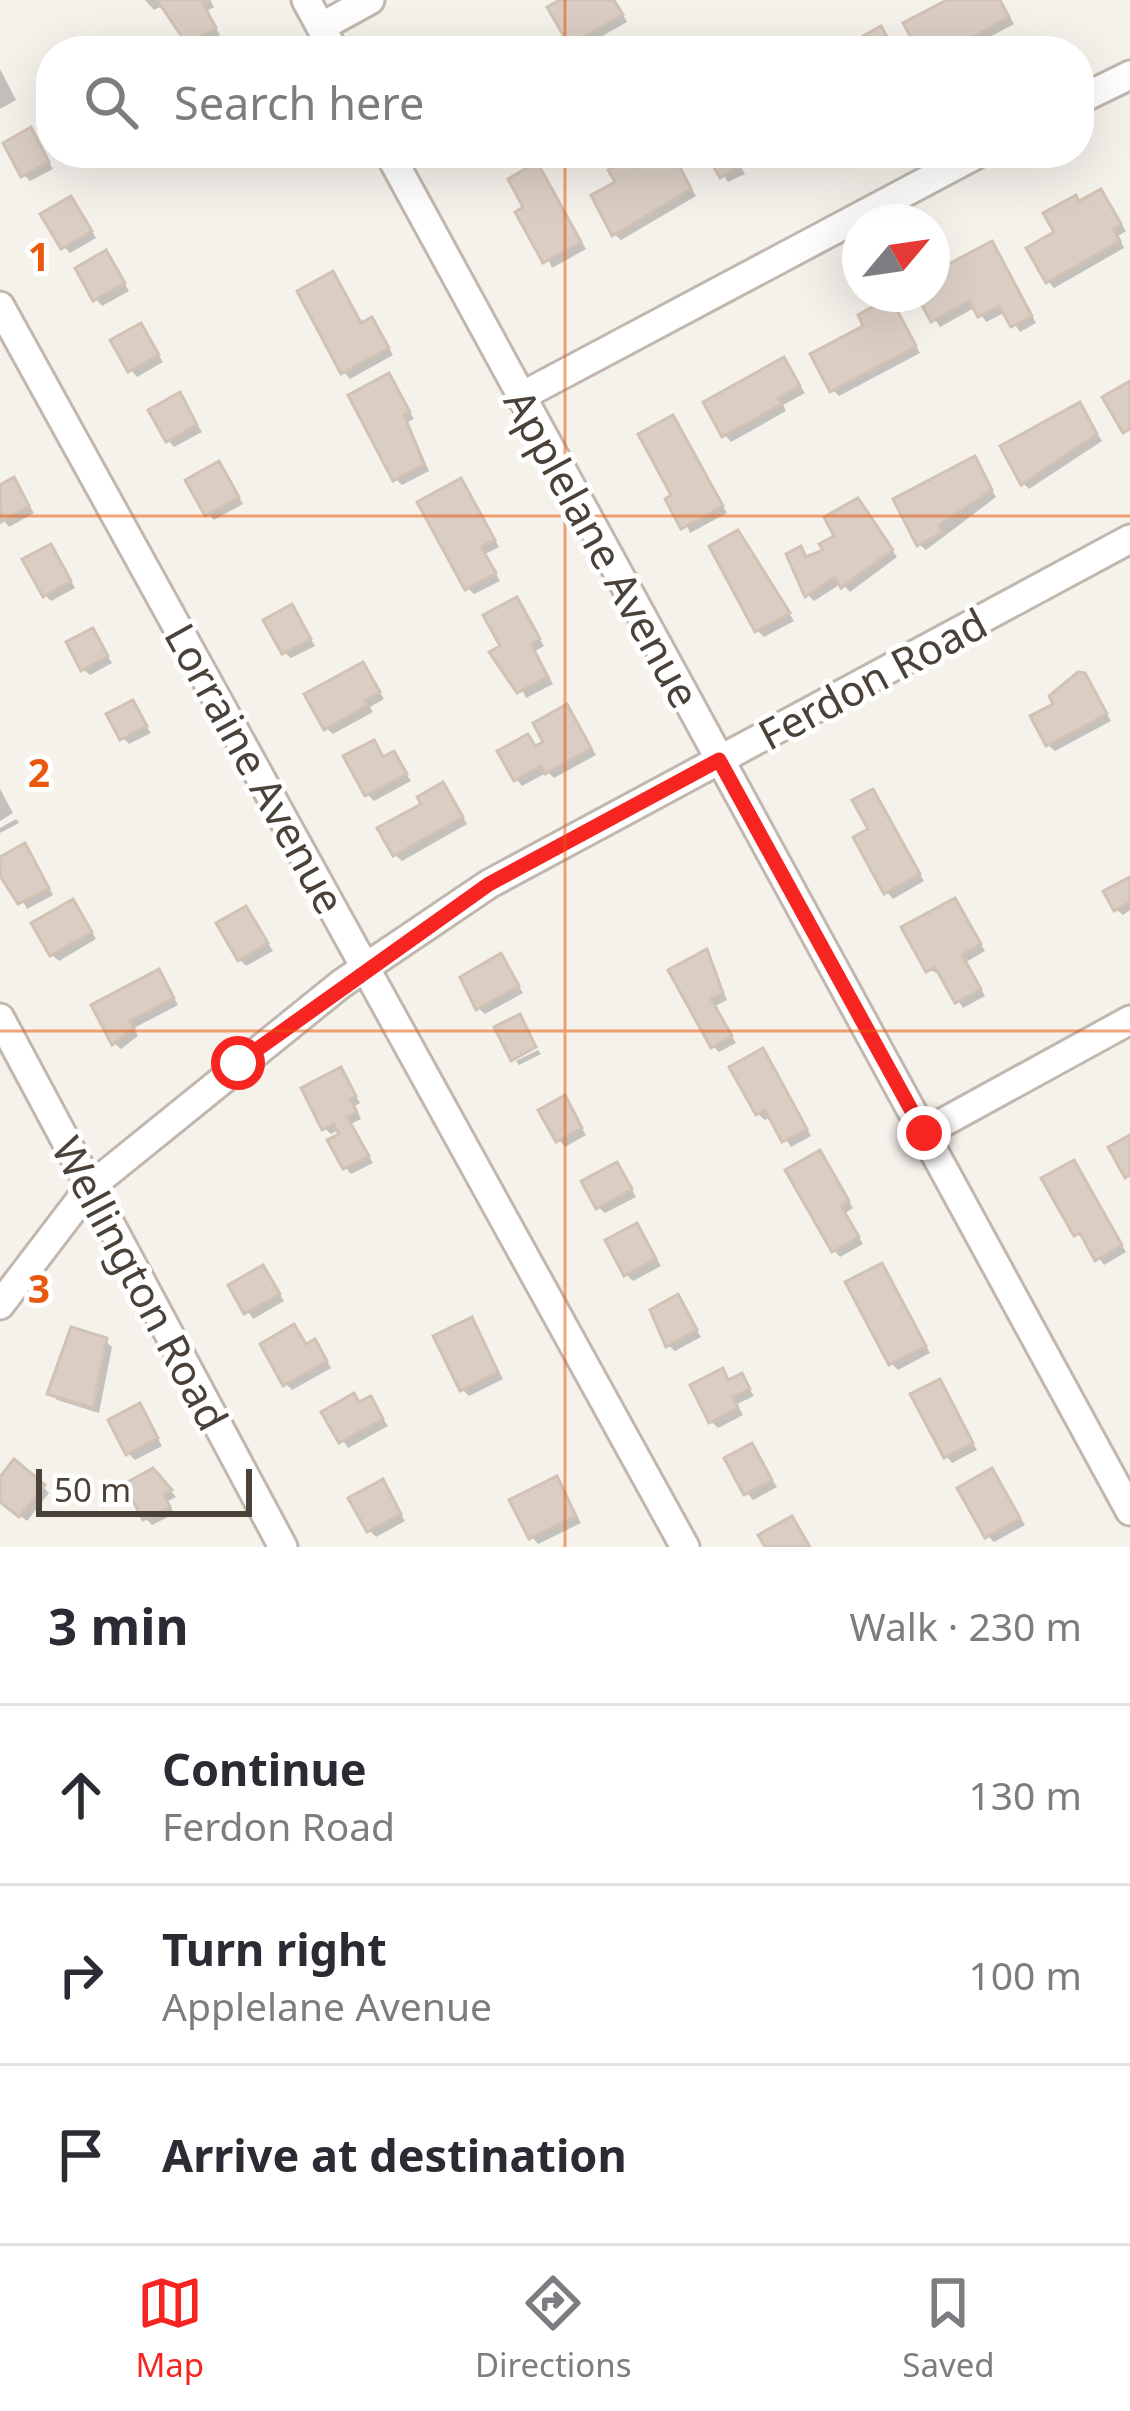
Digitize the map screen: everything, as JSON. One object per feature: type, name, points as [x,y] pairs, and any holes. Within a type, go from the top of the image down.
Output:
[{"type":"street","points":[[306,0],[325,36]]},
{"type":"street","points":[[330,36],[370,0]]},
{"type":"street","points":[[1094,93],[1130,75]]},
{"type":"street","name":"Applelane Avenue","points":[[397,168],[1128,1502]]},
{"type":"street","points":[[520,397],[951,168]]},
{"type":"street","name":"Lorraine Avenue","points":[[0,306],[685,1547]]},
{"type":"street","name":"Ferdon Road","points":[[0,1305],[90,1186],[238,1063],[489,884],[1130,539]]},
{"type":"street","name":"Wellington Road","points":[[0,1018],[283,1547]]},
{"type":"street","points":[[924,1133],[1130,1020]]},
{"type":"building","points":[[157,0],[209,0],[203,4],[216,28],[202,36],[182,36]]},
{"type":"building","points":[[560,0],[614,0],[623,15],[585,36],[564,36],[547,7]]},
{"type":"building","points":[[947,0],[1000,0],[1009,17],[974,36],[910,36],[903,23]]},
{"type":"building","points":[[881,26],[887,36],[863,36]]},
{"type":"building","points":[[31,127],[38,168],[21,177],[3,143]]},
{"type":"building","points":[[527,168],[540,168],[581,242],[543,263],[515,212],[523,207],[508,179]]},
{"type":"building","points":[[680,168],[691,189],[612,236],[591,195],[615,182],[608,170]]},
{"type":"building","points":[[714,168],[737,168],[720,178]]},
{"type":"building","points":[[1101,189],[1121,224],[1113,229],[1120,241],[1046,283],[1026,248],[1054,232],[1043,213],[1076,195],[1079,201]]},
{"type":"building","points":[[71,196],[92,231],[61,249],[40,214]]},
{"type":"building","points":[[992,241],[1032,316],[1011,327],[999,306],[978,317],[969,301],[950,312],[950,263]]},
{"type":"building","points":[[106,250],[125,283],[93,301],[75,268]]},
{"type":"building","points":[[333,271],[361,323],[372,317],[389,348],[341,374],[297,291]]},
{"type":"building","points":[[898,312],[916,346],[830,392],[810,354],[863,326],[858,315]]},
{"type":"building","points":[[926,312],[949,312],[931,322]]},
{"type":"building","points":[[141,323],[159,355],[128,372],[110,340]]},
{"type":"building","points":[[784,357],[800,386],[778,398],[782,404],[722,437],[703,402]]},
{"type":"building","points":[[389,373],[410,412],[404,415],[424,464],[393,481],[348,395]]},
{"type":"building","points":[[1130,381],[1130,429],[1123,433],[1102,397]]},
{"type":"building","points":[[180,392],[197,425],[166,442],[148,410]]},
{"type":"building","points":[[1080,402],[1097,434],[1021,485],[1000,446]]},
{"type":"building","points":[[673,415],[723,506],[681,529],[665,499],[671,495],[638,434]]},
{"type":"building","points":[[975,456],[992,490],[939,525],[943,532],[917,546],[893,499]]},
{"type":"building","points":[[219,461],[239,497],[205,516],[185,480]]},
{"type":"building","points":[[14,477],[29,506],[1,522],[0,485]]},
{"type":"building","points":[[461,478],[495,540],[481,547],[496,573],[465,590],[417,502]]},
{"type":"building","points":[[858,498],[893,550],[841,588],[835,577],[805,597],[786,554],[801,546],[806,557],[823,550],[819,544],[834,536],[824,517]]},
{"type":"building","points":[[738,530],[790,613],[755,632],[709,546]]},
{"type":"building","points":[[51,544],[71,581],[43,597],[22,559]]},
{"type":"building","points":[[517,597],[540,639],[531,644],[548,677],[517,693],[489,652],[500,646],[483,615]]},
{"type":"building","points":[[292,604],[311,639],[282,654],[263,620]]},
{"type":"building","points":[[93,628],[108,656],[81,671],[66,642]]},
{"type":"building","points":[[363,662],[380,692],[365,700],[368,705],[324,730],[304,694]]},
{"type":"building","points":[[1078,672],[1085,673],[1107,714],[1046,746],[1030,716],[1053,704],[1049,696]]},
{"type":"building","points":[[133,700],[147,726],[120,740],[106,714]]},
{"type":"building","points":[[567,704],[591,748],[545,774],[541,766],[514,781],[497,751],[528,734],[535,746],[543,742],[533,723]]},
{"type":"building","points":[[374,740],[383,757],[394,751],[407,774],[365,796],[343,756]]},
{"type":"building","points":[[443,782],[463,817],[393,856],[377,828],[421,804],[417,797]]},
{"type":"building","points":[[873,789],[920,874],[884,894],[853,837],[868,829],[852,800]]},
{"type":"building","points":[[25,843],[49,888],[18,904],[0,876],[0,857]]},
{"type":"building","points":[[1130,877],[1130,902],[1114,911],[1103,891]]},
{"type":"building","points":[[955,898],[981,944],[962,955],[981,989],[955,1003],[935,967],[926,972],[901,927]]},
{"type":"building","points":[[73,899],[92,932],[50,956],[31,923]]},
{"type":"building","points":[[246,906],[268,943],[238,961],[216,923]]},
{"type":"building","points":[[707,949],[723,993],[711,999],[732,1036],[711,1048],[668,970]]},
{"type":"building","points":[[501,953],[519,986],[476,1010],[460,977]]},
{"type":"building","points":[[159,969],[174,998],[130,1021],[134,1028],[112,1045],[91,1005]]},
{"type":"building","points":[[520,1014],[536,1047],[511,1061],[494,1027]]},
{"type":"building","points":[[763,1048],[807,1129],[782,1142],[765,1110],[756,1115],[729,1067]]},
{"type":"building","points":[[341,1067],[356,1096],[350,1099],[357,1112],[347,1117],[369,1156],[343,1169],[327,1140],[339,1134],[334,1124],[322,1130],[301,1088]]},
{"type":"building","points":[[565,1095],[582,1128],[556,1142],[538,1110]]},
{"type":"building","points":[[1130,1135],[1130,1175],[1125,1178],[1108,1147]]},
{"type":"building","points":[[820,1150],[849,1201],[841,1206],[859,1237],[832,1252],[785,1170]]},
{"type":"building","points":[[1074,1160],[1122,1245],[1095,1261],[1080,1233],[1074,1236],[1041,1178]]},
{"type":"building","points":[[617,1162],[632,1189],[596,1209],[581,1181]]},
{"type":"building","points":[[637,1223],[656,1259],[624,1276],[605,1240]]},
{"type":"building","points":[[882,1263],[926,1346],[889,1365],[845,1282]]},
{"type":"building","points":[[263,1265],[280,1294],[244,1314],[228,1285]]},
{"type":"building","points":[[678,1294],[697,1330],[666,1347],[650,1310]]},
{"type":"building","points":[[472,1317],[498,1372],[460,1391],[433,1336]]},
{"type":"building","points":[[294,1324],[306,1344],[315,1339],[327,1361],[283,1386],[260,1344]]},
{"type":"building","points":[[71,1327],[107,1338],[93,1408],[47,1394]]},
{"type":"building","points":[[723,1368],[728,1380],[742,1373],[750,1389],[733,1397],[738,1408],[709,1423],[690,1385]]},
{"type":"building","points":[[940,1379],[973,1443],[944,1458],[910,1394]]},
{"type":"building","points":[[354,1393],[359,1402],[371,1396],[383,1419],[339,1443],[321,1412]]},
{"type":"building","points":[[140,1403],[158,1438],[126,1455],[108,1420]]},
{"type":"building","points":[[752,1443],[772,1480],[744,1495],[724,1458]]},
{"type":"building","points":[[14,1459],[45,1485],[19,1517],[0,1502],[0,1477]]},
{"type":"building","points":[[153,1468],[172,1490],[163,1494],[170,1507],[143,1520],[124,1484]]},
{"type":"building","points":[[992,1468],[1020,1518],[985,1538],[957,1488]]},
{"type":"building","points":[[557,1476],[576,1516],[529,1539],[509,1500]]},
{"type":"building","points":[[383,1479],[401,1514],[367,1532],[348,1498]]},
{"type":"building","points":[[792,1516],[810,1547],[765,1547],[758,1535]]},
{"type":"route","points":[[238,1063],[341,985],[489,884],[719,760],[924,1133]]}]
